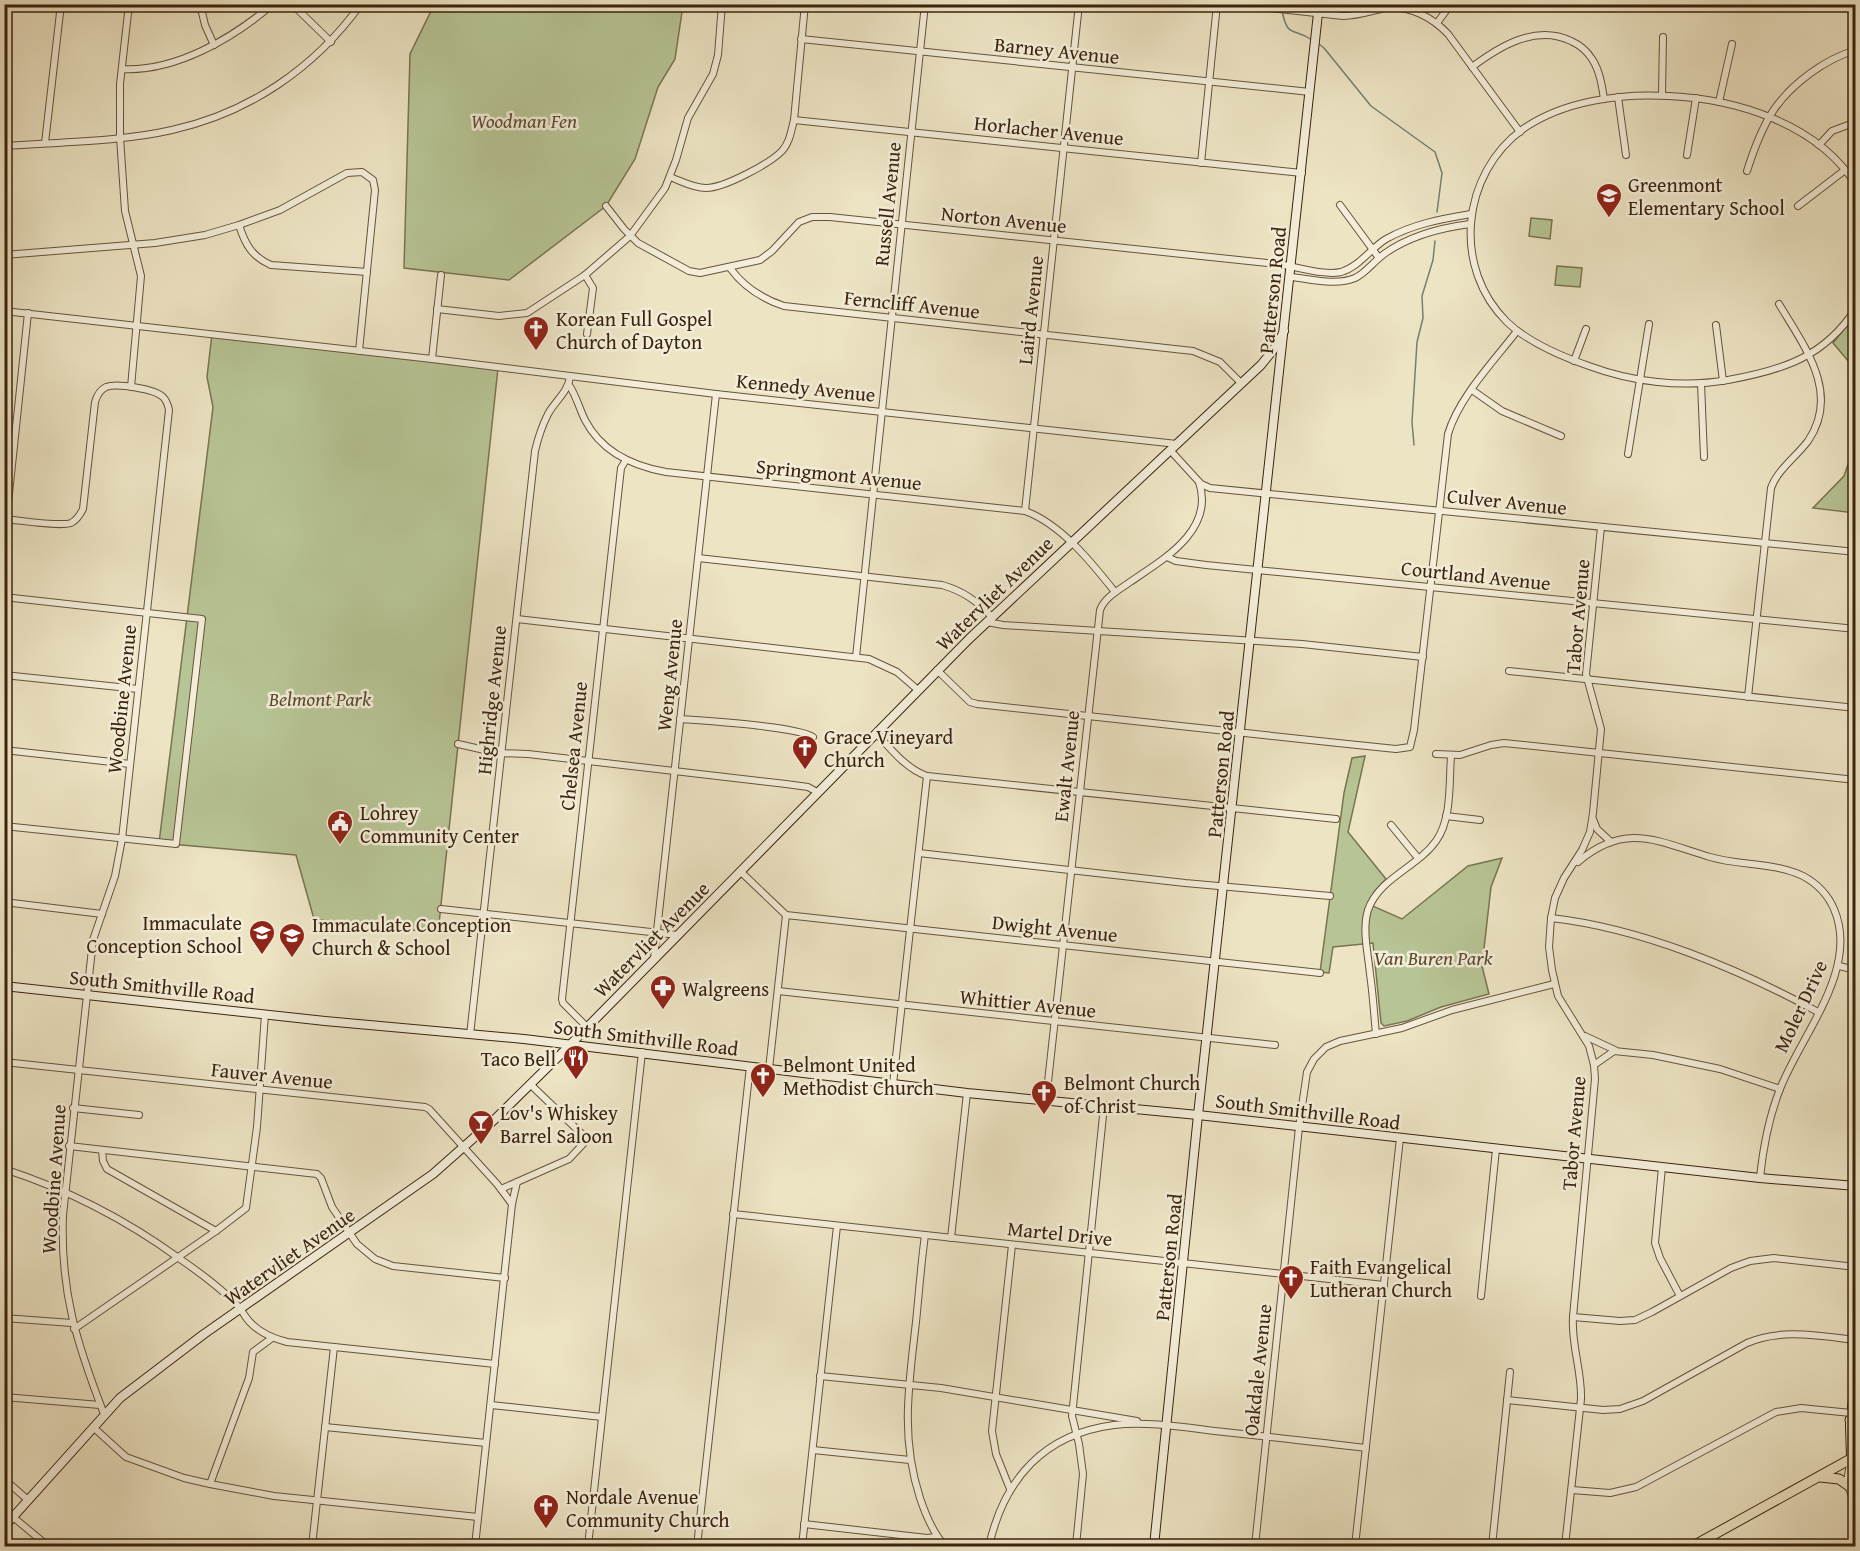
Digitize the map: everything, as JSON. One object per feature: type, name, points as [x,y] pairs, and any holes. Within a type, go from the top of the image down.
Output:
[{"type":"main road","name":"Patterson Road","points":[[1154,1546],[1164,1425],[1184,1263],[1198,1115],[1319,4]]},
{"type":"main road","name":"Watervliet Avenue","points":[[4,1527],[120,1398],[241,1309],[433,1174],[531,1085],[989,619],[1268,357],[1284,331]]},
{"type":"main road","name":"South Smithville Road","points":[[4,986],[571,1044],[968,1093],[1198,1115],[1760,1178],[1856,1186]]},
{"type":"main road","points":[[1693,1546],[1854,1461],[1851,1416],[1856,1371]]},
{"type":"main road","points":[[1851,1416],[1856,1430]]},
{"type":"main road","points":[[1818,1478],[1839,1479],[1849,1486]]},
{"type":"street","points":[[45,143],[61,4]]},
{"type":"street","points":[[6,519],[64,525],[78,518],[82,509],[96,397],[109,386],[130,387],[141,276],[125,211],[120,137],[119,112],[129,4]]},
{"type":"street","points":[[200,4],[205,25],[214,45]]},
{"type":"street","points":[[122,69],[156,65],[183,58],[214,45],[241,30],[273,4]]},
{"type":"street","points":[[292,4],[331,42]]},
{"type":"street","points":[[4,146],[120,137],[171,130],[230,111],[283,83],[308,63],[331,42],[362,4]]},
{"type":"street","points":[[437,309],[500,316],[518,315],[536,308],[585,274],[630,236],[657,200],[670,177],[688,118],[715,66],[722,4]]},
{"type":"street","points":[[670,177],[701,188],[724,184],[773,158],[788,142],[794,120],[805,4]]},
{"type":"street","name":"Russell Avenue","points":[[856,657],[925,4]]},
{"type":"street","name":"Laird Avenue","points":[[1025,511],[1079,4]]},
{"type":"street","points":[[1201,163],[1217,4]]},
{"type":"street","points":[[1234,4],[1355,16],[1389,6],[1418,13],[1437,23],[1520,132]]},
{"type":"street","points":[[1437,23],[1451,4]]},
{"type":"street","points":[[1472,67],[1503,47],[1528,37],[1543,35],[1560,37],[1579,46],[1593,60],[1604,99]]},
{"type":"street","points":[[1662,95],[1663,38]]},
{"type":"street","name":"Barney Avenue","points":[[801,39],[1310,92]]},
{"type":"street","points":[[1719,102],[1732,44]]},
{"type":"street","points":[[1747,171],[1778,104],[1807,77],[1833,59],[1856,50]]},
{"type":"street","points":[[1856,185],[1845,170],[1819,144],[1770,118],[1719,102],[1695,98],[1662,95],[1604,99],[1557,112],[1535,122],[1499,151],[1488,168],[1476,195],[1470,224],[1473,262],[1483,288],[1496,310],[1517,331],[1534,342],[1574,361],[1609,373],[1640,380],[1701,383],[1723,381],[1778,368],[1809,355],[1833,337],[1856,308]]},
{"type":"street","points":[[1618,98],[1626,155]]},
{"type":"street","points":[[1687,155],[1695,98]]},
{"type":"street","name":"Horlacher Avenue","points":[[794,120],[1302,173]]},
{"type":"street","points":[[1819,144],[1832,131],[1856,122]]},
{"type":"street","points":[[1798,206],[1845,170]]},
{"type":"street","points":[[4,255],[133,246],[181,240],[239,225],[280,210],[347,173],[357,171],[369,176],[375,190],[358,351]]},
{"type":"street","points":[[1340,205],[1379,258]]},
{"type":"street","points":[[606,206],[630,236],[646,248],[689,271],[700,273],[730,268]]},
{"type":"street","name":"Norton Avenue","points":[[730,268],[766,257],[799,222],[812,217],[1341,272],[1351,268],[1372,248],[1400,232],[1422,223],[1471,214]]},
{"type":"street","points":[[1291,277],[1327,282],[1358,276],[1398,245],[1419,235],[1470,224]]},
{"type":"street","points":[[239,225],[244,240],[253,253],[271,265],[366,272]]},
{"type":"street","name":"Ferncliff Avenue","points":[[730,268],[758,294],[784,306],[1193,351],[1220,362],[1242,383]]},
{"type":"street","points":[[585,274],[593,288],[587,334]]},
{"type":"street","points":[[432,359],[441,275]]},
{"type":"street","points":[[1748,697],[1768,502],[1773,481],[1806,443],[1819,419],[1822,403],[1821,388],[1809,355],[1779,304]]},
{"type":"street","name":"Kennedy Avenue","points":[[4,311],[1034,429],[1173,447]]},
{"type":"street","points":[[4,541],[28,313]]},
{"type":"street","points":[[1628,454],[1649,324]]},
{"type":"street","points":[[1716,325],[1723,381]]},
{"type":"street","points":[[1574,361],[1586,329]]},
{"type":"street","points":[[938,670],[970,702],[1396,749],[1410,747],[1423,657],[1448,434],[1455,415],[1517,331]]},
{"type":"street","name":"Highridge Avenue","points":[[470,1035],[538,440],[548,414],[569,385],[570,377]]},
{"type":"street","points":[[1701,383],[1704,458]]},
{"type":"street","name":"Springmont Avenue","points":[[569,385],[592,431],[606,447],[626,460],[653,470],[1025,511],[1053,526],[1115,592]]},
{"type":"street","name":"Woodbine Avenue","points":[[104,1414],[73,1326],[63,1256],[64,1193],[93,940],[116,876],[122,839],[169,410],[166,401],[158,393],[130,387]]},
{"type":"street","points":[[1472,390],[1502,411],[1561,436]]},
{"type":"street","name":"Weng Avenue","points":[[654,959],[716,394]]},
{"type":"street","points":[[1173,447],[1198,481]]},
{"type":"street","name":"Chelsea Avenue","points":[[587,1027],[563,1003],[562,999],[621,468],[626,460]]},
{"type":"street","name":"Culver Avenue","points":[[1198,481],[1210,488],[1856,552]]},
{"type":"street","name":"Ewalt Avenue","points":[[1046,1100],[1097,631],[1102,605],[1115,592],[1167,557],[1194,529],[1198,523],[1202,499],[1198,481]]},
{"type":"street","name":"Tabor Avenue","points":[[1565,1546],[1581,1389],[1572,1339],[1573,1317],[1595,1079],[1594,1065],[1585,1036],[1562,1004],[1554,984],[1550,947],[1551,918],[1559,888],[1587,841],[1593,816],[1602,740],[1600,721],[1586,678],[1601,527]]},
{"type":"street","name":"Courtland Avenue","points":[[1167,557],[1176,561],[1856,629]]},
{"type":"street","points":[[698,558],[936,584],[956,589],[970,597],[989,619],[1097,631],[1251,640],[1423,657]]},
{"type":"street","points":[[4,597],[202,619],[176,844],[4,826]]},
{"type":"street","points":[[517,619],[856,657],[887,666],[902,675],[918,690]]},
{"type":"street","points":[[1509,671],[1856,708]]},
{"type":"street","points":[[4,675],[138,689]]},
{"type":"street","points":[[680,719],[787,730],[807,733],[813,737]]},
{"type":"street","points":[[876,732],[908,765],[927,776],[1336,819]]},
{"type":"street","points":[[1436,754],[1451,756],[1468,754],[1491,745],[1504,743],[1856,780]]},
{"type":"street","points":[[458,744],[502,753],[786,784],[808,787],[817,792]]},
{"type":"street","points":[[4,750],[130,764]]},
{"type":"street","points":[[1376,1034],[1365,933],[1368,911],[1379,892],[1437,840],[1446,816],[1451,756]]},
{"type":"street","points":[[893,1084],[927,776]]},
{"type":"street","points":[[1446,816],[1480,820]]},
{"type":"street","points":[[1573,866],[1586,855],[1611,842],[1597,829],[1593,816]]},
{"type":"street","points":[[1391,825],[1418,858]]},
{"type":"street","name":"Moler Drive","points":[[1611,842],[1628,838],[1654,839],[1718,860],[1782,868],[1812,882],[1829,899],[1837,916],[1842,938],[1839,966],[1831,989],[1780,1089],[1765,1144],[1760,1178]]},
{"type":"street","points":[[919,853],[1330,896]]},
{"type":"street","points":[[740,871],[786,915],[769,1069]]},
{"type":"street","points":[[4,902],[102,914]]},
{"type":"street","points":[[441,909],[678,935]]},
{"type":"street","name":"Dwight Avenue","points":[[786,915],[1320,973]]},
{"type":"street","points":[[1551,918],[1601,925],[1697,957],[1752,980],[1818,1012]]},
{"type":"street","points":[[1839,966],[1856,970]]},
{"type":"street","name":"Oakdale Avenue","points":[[1255,1546],[1304,1083],[1314,1059],[1333,1044],[1412,1025],[1452,1010],[1554,984]]},
{"type":"street","name":"Whittier Avenue","points":[[778,991],[1275,1045]]},
{"type":"street","points":[[4,1318],[73,1326],[179,1257],[246,1208],[253,1166],[265,1014]]},
{"type":"street","points":[[1585,1036],[1619,1051],[1704,1064],[1780,1089]]},
{"type":"street","points":[[1594,1065],[1610,1053],[1619,1051]]},
{"type":"street","points":[[588,1546],[642,1052]]},
{"type":"street","name":"Fauver Avenue","points":[[4,1062],[425,1107],[464,1147],[512,1204]]},
{"type":"street","points":[[697,1546],[750,1066]]},
{"type":"street","points":[[501,1189],[569,1160],[585,1142],[584,1136],[531,1085]]},
{"type":"street","points":[[951,1238],[968,1093]]},
{"type":"street","points":[[1076,1546],[1083,1474],[1073,1412],[1104,1106]]},
{"type":"street","points":[[74,1108],[139,1115]]},
{"type":"street","points":[[1355,1546],[1400,1138]]},
{"type":"street","points":[[69,1146],[317,1174],[321,1178],[332,1207],[369,1255],[393,1266],[504,1278]]},
{"type":"street","points":[[1481,1296],[1496,1149]]},
{"type":"street","points":[[102,1150],[103,1161],[107,1169],[216,1231]]},
{"type":"street","points":[[1662,1167],[1655,1243],[1660,1258],[1680,1296]]},
{"type":"street","points":[[4,1169],[64,1193],[127,1225],[179,1257],[241,1309],[257,1329],[272,1338],[287,1342],[495,1364]]},
{"type":"street","points":[[475,1546],[512,1204],[517,1182]]},
{"type":"street","name":"Martel Drive","points":[[733,1214],[1384,1285]]},
{"type":"street","points":[[802,1546],[837,1226]]},
{"type":"street","points":[[925,1235],[908,1385],[906,1425],[910,1460],[919,1495],[936,1536],[945,1546]]},
{"type":"street","points":[[1010,1489],[993,1443],[993,1425],[1012,1245]]},
{"type":"street","points":[[1573,1317],[1620,1322],[1635,1320],[1740,1264],[1761,1258],[1856,1267]]},
{"type":"street","points":[[1507,1400],[1612,1410],[1637,1404],[1747,1343],[1765,1336],[1794,1334],[1856,1340]]},
{"type":"street","points":[[210,1484],[249,1378],[253,1353],[272,1338]]},
{"type":"street","points":[[312,1546],[334,1347]]},
{"type":"street","points":[[1492,1546],[1510,1372]]},
{"type":"street","points":[[820,1376],[941,1388],[1073,1412],[1164,1425],[1366,1448]]},
{"type":"street","points":[[4,1397],[100,1405]]},
{"type":"street","points":[[491,1405],[602,1417]]},
{"type":"street","points":[[1572,1491],[1610,1493],[1636,1487],[1776,1412],[1801,1408],[1851,1416]]},
{"type":"street","points":[[989,1546],[1000,1510],[1010,1489],[1023,1471],[1048,1449],[1076,1434],[1114,1425],[1164,1425]]},
{"type":"street","points":[[93,1427],[126,1457],[184,1478],[274,1496],[478,1517]]},
{"type":"street","points":[[325,1427],[486,1443]]},
{"type":"street","points":[[813,1450],[910,1460]]},
{"type":"street","points":[[1854,1461],[1847,1481],[1856,1510]]},
{"type":"street","points":[[4,1479],[28,1500]]},
{"type":"street","points":[[13,1517],[48,1546]]},
{"type":"street","points":[[804,1524],[927,1538],[936,1536]]},
{"type":"green space","name":"Woodman Fen","points":[[434,5],[683,5],[675,59],[658,87],[635,159],[606,206],[509,280],[404,268],[410,54]]},
{"type":"green space","points":[[1531,218],[1552,220],[1550,239],[1529,236]]},
{"type":"green space","points":[[1557,266],[1582,268],[1580,287],[1555,285]]},
{"type":"green space","points":[[1849,323],[1855,327],[1855,369],[1833,343]]},
{"type":"green space","name":"Belmont Park","points":[[212,334],[498,368],[438,933],[314,919],[296,855],[159,843],[213,407],[207,377]]},
{"type":"green space","points":[[1855,444],[1855,513],[1813,508],[1844,476]]},
{"type":"green space","name":"Van Buren Park","points":[[1365,756],[1348,832],[1386,879],[1375,891],[1368,904],[1402,919],[1468,866],[1502,858],[1491,887],[1482,966],[1489,994],[1441,1007],[1407,1021],[1384,1026],[1381,1023],[1373,943],[1333,947],[1329,973],[1320,972],[1344,793],[1352,758]]},
{"type":"waterway","points":[[1282,11],[1289,29],[1312,40]]},
{"type":"waterway","points":[[1319,44],[1371,106],[1435,152],[1442,173],[1437,212]]},
{"type":"waterway","points":[[1414,445],[1412,422],[1417,342],[1423,318],[1422,296],[1433,260],[1435,241]]},
{"type":"place","name":"Greenmont Elementary School","points":[[1609,219]]},
{"type":"place","name":"Korean Full Gospel Church of Dayton","points":[[536,352]]},
{"type":"place","name":"Grace Vineyard Church","points":[[805,771]]},
{"type":"place","name":"Lohrey Community Center","points":[[340,846]]},
{"type":"place","name":"Immaculate Conception School","points":[[262,956]]},
{"type":"place","name":"Immaculate Conception Church & School","points":[[292,959]]},
{"type":"place","name":"Walgreens","points":[[663,1011]]},
{"type":"place","name":"Taco Bell","points":[[576,1081]]},
{"type":"place","name":"Belmont United Methodist Church","points":[[763,1099]]},
{"type":"place","name":"Belmont Church of Christ","points":[[1044,1116]]},
{"type":"place","name":"Lov's Whiskey Barrel Saloon","points":[[481,1146]]},
{"type":"place","name":"Faith Evangelical Lutheran Church","points":[[1291,1301]]},
{"type":"place","name":"Nordale Avenue Community Church","points":[[546,1530]]}]
